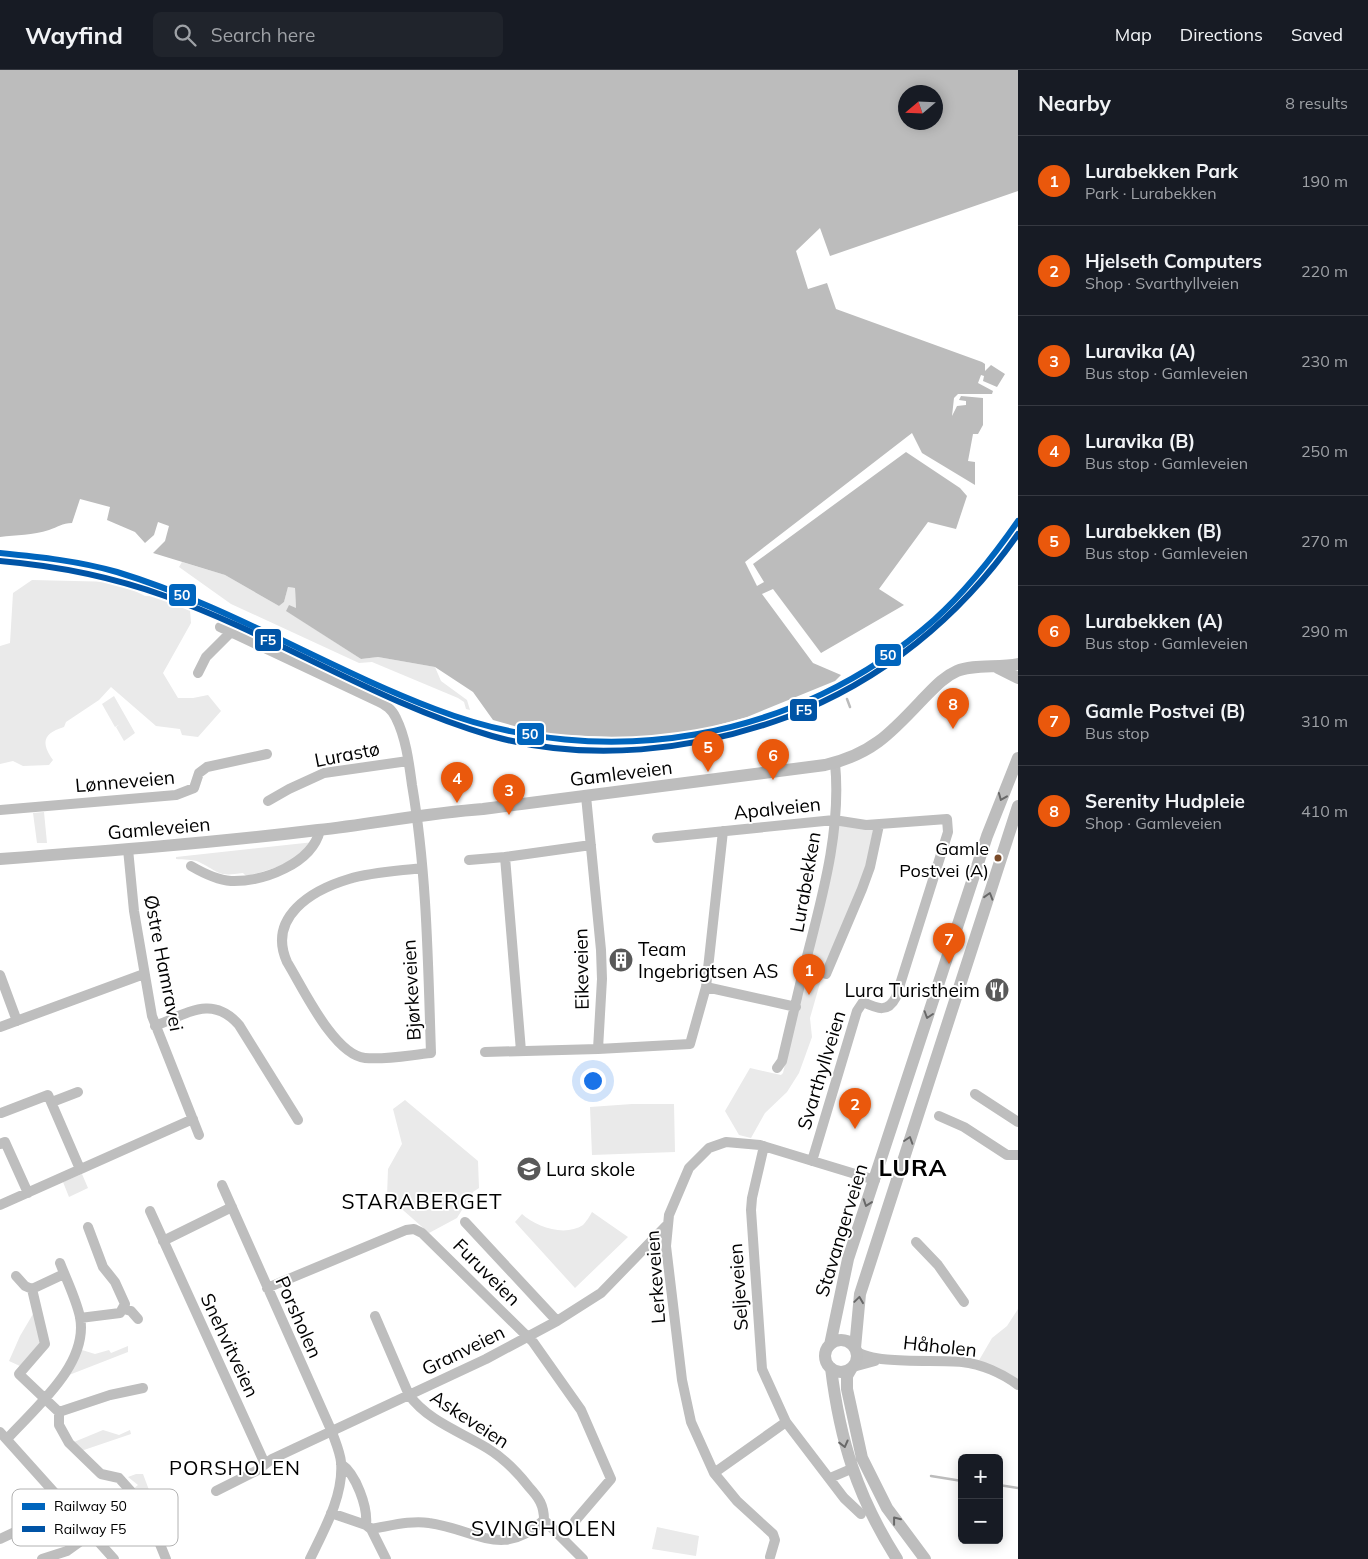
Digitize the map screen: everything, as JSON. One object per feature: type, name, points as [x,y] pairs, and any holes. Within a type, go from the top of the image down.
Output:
[{"type":"main road","name":"Gamleveien","points":[[0,859],[128,849],[320,830],[835,763],[858,755],[882,741],[946,677],[959,670],[970,668],[983,666],[998,668],[1018,664]]},
{"type":"main road","name":"Gamleveien","points":[[998,668],[1018,678]]},
{"type":"main road","name":"Stavangerveien","points":[[830,1345],[848,1259],[987,836],[1018,758]]},
{"type":"main road","name":"Stavangerveien","points":[[855,1350],[860,1294],[1018,806]]},
{"type":"main road","points":[[897,1559],[851,1469],[840,1425],[830,1368],[826,1356],[830,1345],[844,1340],[855,1350],[856,1362],[847,1376],[847,1389],[862,1458],[887,1508],[925,1559]]},
{"type":"main road","points":[[830,1368],[843,1372],[852,1368]]},
{"type":"street","name":"Lurastø","points":[[220,627],[389,708],[402,732],[417,818]]},
{"type":"street","points":[[198,672],[206,657],[231,632]]},
{"type":"street","name":"Lønneveien","points":[[0,810],[176,795],[194,788],[199,773],[207,767],[267,754]]},
{"type":"street","name":"Lurastø","points":[[268,801],[324,773],[408,761]]},
{"type":"street","name":"Lurabekken","points":[[777,1068],[782,1061],[796,1007],[831,853],[837,780],[835,763]]},
{"type":"street","name":"Eikeveien","points":[[586,796],[601,950],[602,979],[598,1049]]},
{"type":"street","name":"Bjørkeveien","points":[[417,818],[422,868],[431,1054],[363,1058],[351,1054],[336,1042],[287,962],[282,947],[288,917],[316,893],[331,886],[362,876],[422,868]]},
{"type":"street","name":"Apalveien","points":[[657,838],[834,820],[879,825],[947,819],[948,832],[896,998],[887,1009],[874,1007]]},
{"type":"street","points":[[826,974],[870,867],[879,825]]},
{"type":"street","points":[[191,866],[218,879],[230,881],[260,878],[276,872],[307,854],[314,846],[320,830]]},
{"type":"street","name":"Apalveien","points":[[598,1049],[690,1044],[706,988],[723,832]]},
{"type":"street","points":[[469,860],[506,857],[591,845]]},
{"type":"street","name":"Østre Hamravei","points":[[128,849],[134,911],[155,1026],[199,1135]]},
{"type":"street","points":[[506,857],[521,1051]]},
{"type":"street","points":[[0,974],[17,1021]]},
{"type":"street","points":[[0,1027],[144,974]]},
{"type":"street","points":[[706,988],[796,1007]]},
{"type":"street","name":"Svarthyllveien","points":[[812,1161],[856,1011],[863,1002],[874,1007]]},
{"type":"street","points":[[155,1026],[207,1007],[217,1008],[230,1014],[239,1025],[298,1120]]},
{"type":"street","points":[[486,1052],[598,1049]]},
{"type":"street","points":[[52,1102],[78,1092]]},
{"type":"street","points":[[975,1094],[1018,1122]]},
{"type":"street","points":[[1,1113],[48,1095],[80,1169]]},
{"type":"street","points":[[939,1116],[964,1127],[1007,1155],[1018,1155]]},
{"type":"street","points":[[0,1205],[193,1119]]},
{"type":"street","points":[[0,1144],[5,1142],[28,1193]]},
{"type":"street","name":"Lerkeveien","points":[[770,1557],[774,1540],[773,1534],[737,1501],[714,1472],[699,1444],[685,1398],[666,1246],[666,1226],[689,1168],[698,1157],[710,1148],[726,1142],[764,1146],[875,1180]]},
{"type":"street","name":"Seljeveien","points":[[764,1146],[752,1198],[760,1357],[768,1384],[786,1422],[844,1498],[861,1514]]},
{"type":"street","name":"Porsholen","points":[[222,1185],[332,1432],[341,1464],[338,1491],[331,1513],[310,1559]]},
{"type":"street","points":[[163,1241],[232,1207]]},
{"type":"street","name":"Snehvitveien","points":[[150,1211],[265,1464]]},
{"type":"street","points":[[465,1222],[558,1321]]},
{"type":"street","name":"Granveien","points":[[332,1432],[528,1338],[558,1321],[601,1293],[666,1226]]},
{"type":"street","points":[[88,1227],[103,1267],[120,1292],[124,1309]]},
{"type":"street","name":"Furuveien","points":[[267,1288],[406,1230],[414,1229],[422,1233],[528,1338],[563,1382],[581,1410],[612,1479]]},
{"type":"street","points":[[916,1242],[938,1265],[964,1302]]},
{"type":"street","points":[[53,1489],[4,1435],[45,1397],[73,1362],[81,1333],[80,1318],[60,1263]]},
{"type":"street","points":[[16,1276],[25,1286],[32,1289],[64,1274]]},
{"type":"street","points":[[32,1289],[45,1344],[19,1374],[59,1412],[59,1425],[69,1443],[102,1474],[119,1478],[129,1489]]},
{"type":"street","points":[[80,1318],[120,1313],[124,1309]]},
{"type":"street","points":[[124,1309],[131,1311],[138,1319]]},
{"type":"street","name":"Granveien","points":[[375,1316],[409,1395]]},
{"type":"street","name":"Håholen","points":[[855,1350],[863,1356],[884,1359],[963,1362],[989,1369],[1018,1385]]},
{"type":"street","name":"Håholen","points":[[852,1368],[884,1359]]},
{"type":"street","points":[[59,1412],[110,1395],[143,1388]]},
{"type":"street","name":"Askeveien","points":[[409,1395],[428,1414],[489,1449],[508,1465],[543,1504],[544,1520],[583,1559]]},
{"type":"street","points":[[714,1472],[786,1422]]},
{"type":"street","points":[[216,1491],[256,1472],[272,1459],[332,1432]]},
{"type":"street","name":"Porsholen","points":[[341,1464],[349,1469],[367,1514],[369,1527],[386,1559]]},
{"type":"street","points":[[830,1478],[851,1469]]},
{"type":"street","points":[[575,1521],[590,1496],[612,1479],[623,1478]]},
{"type":"street","points":[[331,1513],[369,1527],[430,1523],[504,1547],[521,1543],[544,1520]]},
{"type":"street","points":[[0,1539],[12,1533]]},
{"type":"street","points":[[42,1559],[62,1556],[76,1546]]},
{"type":"street","points":[[103,1546],[114,1559]]},
{"type":"street","points":[[161,1546],[166,1559]]},
{"type":"shaded area","points":[[0,70],[1018,70],[1018,191],[830,256],[820,228],[796,251],[808,289],[827,283],[836,309],[982,362],[985,364],[985,371],[991,365],[1005,374],[997,387],[983,381],[984,376],[981,375],[978,383],[993,391],[992,394],[958,394],[954,398],[952,416],[957,406],[966,405],[966,401],[959,400],[961,396],[983,398],[983,425],[978,434],[973,434],[968,461],[975,462],[975,485],[922,453],[912,433],[745,562],[757,586],[764,582],[753,564],[906,452],[960,488],[967,496],[956,529],[928,522],[879,589],[904,605],[821,653],[773,589],[762,594],[813,663],[841,675],[835,681],[747,717],[693,732],[635,738],[542,734],[493,720],[473,692],[435,667],[378,657],[361,659],[286,611],[289,605],[296,608],[295,588],[288,587],[284,602],[279,606],[225,575],[153,553],[165,541],[169,526],[158,522],[154,535],[145,543],[135,532],[107,520],[110,507],[80,499],[72,523],[63,524],[37,533],[0,537]]},
{"type":"shaded area","points":[[182,562],[225,575],[279,606],[284,602],[288,587],[295,588],[296,608],[287,611],[361,659],[378,657],[435,667],[441,681],[467,700],[470,710],[466,709],[464,702],[458,698],[372,662],[359,663],[231,604],[179,567]]},
{"type":"shaded area","points":[[32,580],[117,582],[145,596],[173,597],[190,610],[191,623],[163,673],[178,698],[208,695],[221,711],[198,737],[182,735],[180,729],[156,726],[111,687],[99,700],[66,722],[64,727],[48,735],[45,743],[46,748],[53,760],[49,765],[23,766],[13,761],[0,764],[0,646],[10,643],[13,593]]},
{"type":"shaded area","points":[[114,696],[135,733],[124,741],[116,727],[120,724],[115,727],[102,704]]},
{"type":"shaded area","points":[[44,812],[47,843],[37,843],[33,813]]},
{"type":"shaded area","points":[[838,825],[873,830],[865,875],[822,976],[810,1018],[812,1037],[799,1073],[787,1092],[765,1113],[751,1138],[739,1135],[725,1111],[750,1068],[781,1075],[783,1073],[824,898]]},
{"type":"shaded area","points":[[314,842],[299,855],[282,865],[246,876],[243,873],[223,874],[197,861],[176,859],[176,857]]},
{"type":"shaded area","points":[[405,1100],[478,1161],[479,1188],[473,1192],[457,1218],[429,1233],[387,1196],[388,1169],[402,1144],[393,1109]]},
{"type":"shaded area","points":[[674,1104],[675,1152],[592,1155],[590,1107]]},
{"type":"shaded area","points":[[82,1174],[88,1188],[69,1197],[63,1182]]},
{"type":"shaded area","points":[[592,1212],[628,1237],[575,1288],[515,1222],[522,1214],[535,1223],[551,1229],[576,1229],[583,1225]]},
{"type":"shaded area","points":[[1018,1309],[1018,1379],[978,1362],[992,1338],[1007,1326]]},
{"type":"shaded area","points":[[33,1314],[43,1339],[20,1366],[9,1361],[20,1336]]},
{"type":"shaded area","points":[[128,1346],[128,1352],[69,1375],[82,1350],[95,1354],[109,1350],[111,1353]]},
{"type":"shaded area","points":[[103,1430],[119,1435],[130,1430],[131,1434],[81,1451],[74,1442]]},
{"type":"shaded area","points":[[143,1474],[149,1489],[133,1489],[138,1485],[128,1477]]},
{"type":"shaded area","points":[[657,1527],[699,1536],[696,1556],[652,1549]]},
{"type":"waterway","name":"Lurabekken","points":[[847,699],[850,707]]},
{"type":"waterway","name":"Lurabekken","points":[[931,1476],[958,1480]]},
{"type":"waterway","name":"Lurabekken","points":[[1003,1486],[1018,1488]]},
{"type":"rail line","name":"50","points":[[0,553],[74,562],[117,572],[158,586],[238,619],[395,693],[435,709],[499,729],[565,740],[631,741],[696,734],[760,718],[822,694],[880,661],[934,620],[979,573],[1018,521]]},
{"type":"rail line","name":"F5","points":[[0,561],[84,573],[165,596],[247,630],[409,706],[492,736],[528,744],[603,751],[679,745],[752,729],[787,717],[855,685],[887,665],[944,619],[971,593],[1018,534]]},
{"type":"place","name":"Serenity Hudpleie","points":[[953,729]]},
{"type":"place","name":"Lurabekken (B)","points":[[708,772]]},
{"type":"place","name":"Lurabekken (A)","points":[[773,780]]},
{"type":"place","name":"Luravika (B)","points":[[457,803]]},
{"type":"place","name":"Luravika (A)","points":[[509,815]]},
{"type":"place","name":"Gamle Postvei (A)","points":[[998,858]]},
{"type":"place","name":"Team Ingebrigtsen AS","points":[[621,960]]},
{"type":"place","name":"Gamle Postvei (B)","points":[[949,964]]},
{"type":"place","name":"Lura Turistheim","points":[[997,990]]},
{"type":"place","name":"Lurabekken Park","points":[[809,995]]},
{"type":"place","name":"Hjelseth Computers","points":[[855,1129]]},
{"type":"place","name":"Lura skole","points":[[529,1169]]},
{"type":"district","name":"LURA","points":[[913,1168]]},
{"type":"district","name":"STARABERGET","points":[[422,1202]]},
{"type":"district","name":"PORSHOLEN","points":[[235,1468]]},
{"type":"district","name":"SVINGHOLEN","points":[[544,1529]]}]
